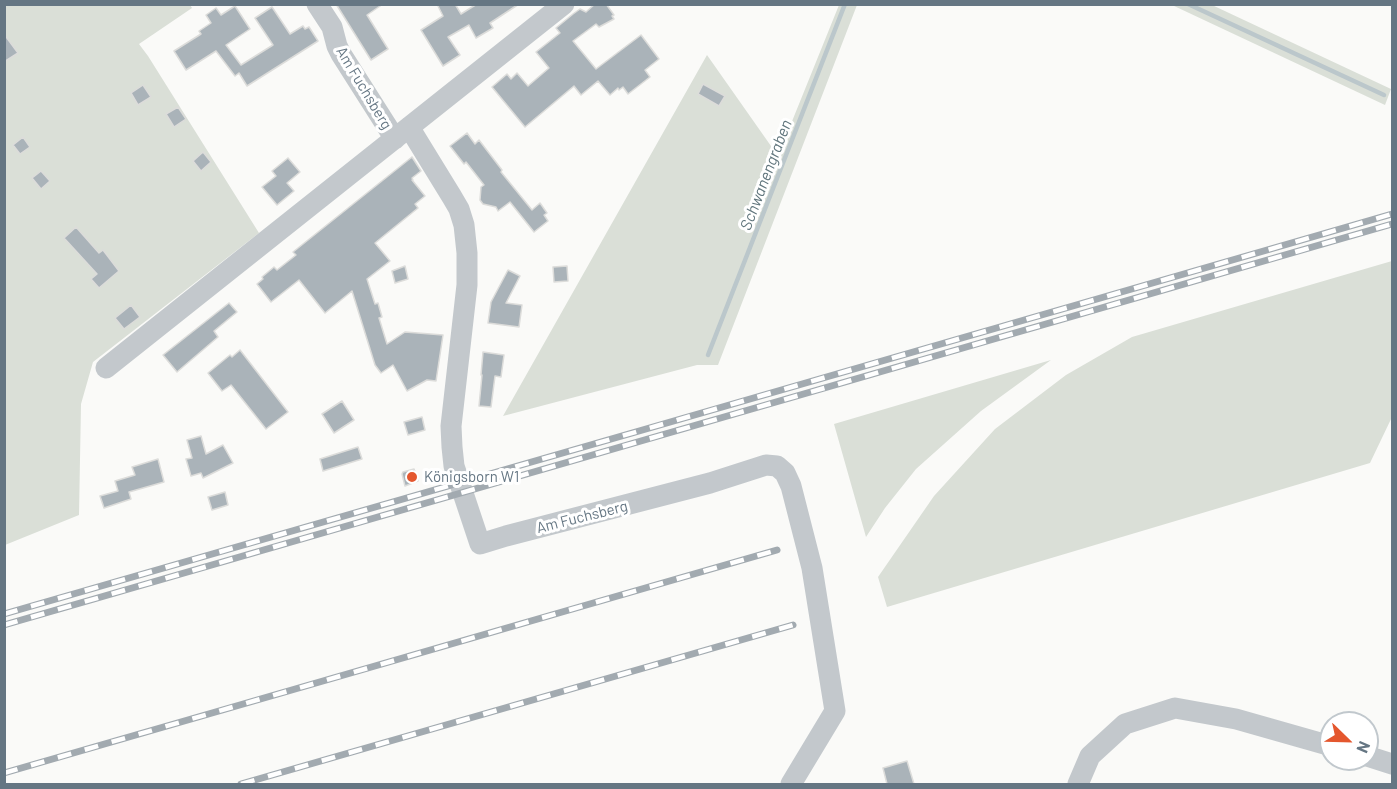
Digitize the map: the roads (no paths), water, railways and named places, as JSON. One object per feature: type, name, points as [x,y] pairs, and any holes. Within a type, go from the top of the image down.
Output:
[{"type":"street","name":"Am Fuchsberg","points":[[317,4],[332,27],[341,54],[452,197],[464,225],[467,285],[451,426],[452,447],[454,466],[480,544],[710,483],[766,465],[777,466],[785,473],[791,486],[812,568],[835,711],[791,784]]},
{"type":"street","name":"Am Fuchsberg","points":[[106,368],[564,4]]},
{"type":"street","points":[[1078,784],[1090,756],[1125,724],[1175,708],[1236,719],[1319,743]]},
{"type":"waterway","name":"Schwanengraben","points":[[708,355],[845,4]]},
{"type":"waterway","points":[[1188,4],[1384,95]]},
{"type":"railway","points":[[4,614],[1392,214]]},
{"type":"railway","points":[[4,625],[1392,224]]},
{"type":"railway","points":[[4,773],[777,550]]},
{"type":"railway","points":[[241,784],[793,625]]},
{"type":"place","name":"Königsborn W1","points":[[412,477]]}]
